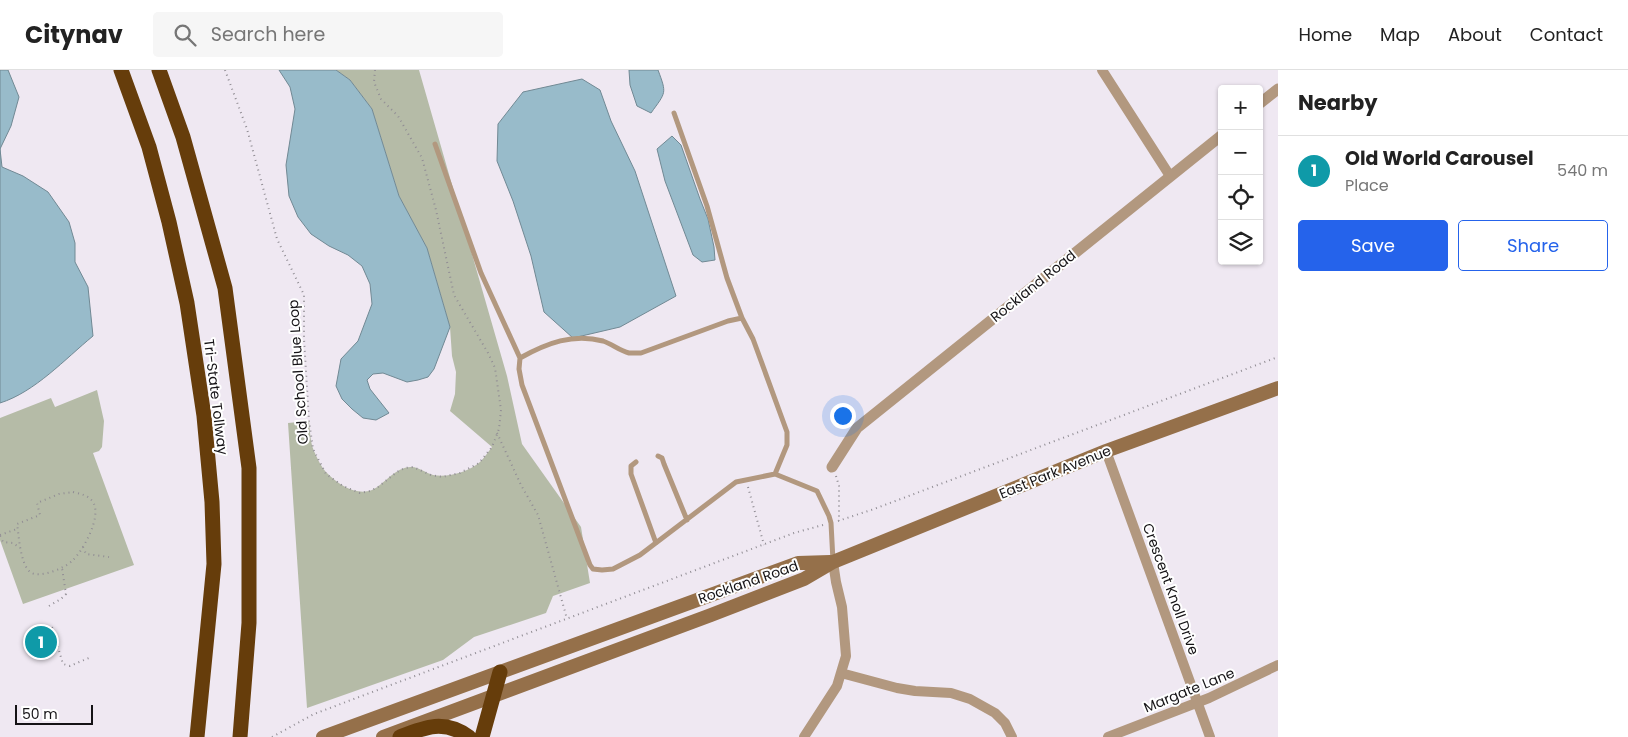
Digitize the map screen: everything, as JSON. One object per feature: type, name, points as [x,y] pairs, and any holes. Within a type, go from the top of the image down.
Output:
[{"type":"highway","name":"Tri-State Tollway","points":[[121,70],[149,147],[169,222],[186,303],[204,416],[212,502],[214,564],[197,735]]},
{"type":"highway","name":"Tri-State Tollway","points":[[159,70],[183,136],[223,279],[249,468],[249,623],[240,737]]},
{"type":"highway","points":[[482,737],[500,672]]},
{"type":"highway","points":[[400,737],[431,726],[448,726],[469,737]]},
{"type":"main road","name":"East Park Avenue","points":[[833,562],[1106,451],[1278,388]]},
{"type":"main road","name":"Rockland Road","points":[[322,737],[798,563],[833,562]]},
{"type":"main road","name":"Rockland Road","points":[[383,737],[702,619],[804,579],[833,562]]},
{"type":"street","points":[[1102,70],[1170,176]]},
{"type":"street","points":[[1263,101],[1278,89]]},
{"type":"street","name":"Rockland Road","points":[[832,467],[857,428],[1218,138]]},
{"type":"street","name":"Crescent Knoll Drive","points":[[1106,451],[1210,737]]},
{"type":"street","points":[[804,737],[837,686],[846,656],[842,607],[833,562]]},
{"type":"street","name":"Margate Lane","points":[[1108,737],[1197,703],[1278,665]]},
{"type":"street","points":[[841,673],[897,688],[951,693],[970,699],[995,713],[1005,723],[1012,737]]},
{"type":"lane","points":[[674,112],[704,197],[727,278],[742,318],[753,339],[787,432],[786,445],[775,474]]},
{"type":"lane","points":[[435,144],[481,273],[520,358],[519,369],[522,385],[593,570],[613,568],[640,555],[736,482],[775,474],[817,491],[831,523],[833,562]]},
{"type":"lane","points":[[520,358],[539,347],[566,339],[580,338],[606,342],[629,353],[641,353],[742,318]]},
{"type":"lane","points":[[658,456],[662,458],[687,520]]},
{"type":"lane","points":[[636,462],[631,466],[631,474],[656,542]]},
{"type":"path","name":"Old School Blue Loop","points":[[225,70],[247,129],[276,239],[304,295],[308,421],[313,449],[326,474],[343,486],[360,493],[370,491],[405,468],[413,467],[431,475],[442,477],[460,472],[479,463],[492,447],[497,433],[501,410],[495,368],[454,295],[436,210],[422,158],[398,116],[381,99],[374,82],[375,70]]},
{"type":"path","points":[[832,467],[839,486],[838,521],[1278,357]]},
{"type":"path","points":[[497,433],[538,515],[567,620]]},
{"type":"path","points":[[748,485],[764,544]]},
{"type":"path","points":[[73,492],[86,495],[96,508],[93,525],[83,546],[77,556],[62,568],[34,574],[26,567],[20,548],[17,524],[40,514],[37,503],[59,494],[73,492]]},
{"type":"path","points":[[272,737],[314,714],[764,544],[817,527]]},
{"type":"path","points":[[17,529],[0,535],[3,542],[13,543],[20,548]]},
{"type":"path","points":[[83,546],[86,554]]},
{"type":"path","points":[[77,556],[86,554],[109,557]]},
{"type":"path","points":[[49,606],[62,599],[66,594],[62,568]]},
{"type":"path","points":[[52,627],[63,664],[70,666],[91,657]]},
{"type":"green space","points":[[336,70],[419,70],[507,376],[522,444],[581,527],[590,583],[553,596],[546,613],[474,637],[443,660],[307,708],[288,423],[309,421],[313,447],[324,469],[332,478],[348,488],[360,492],[372,490],[406,467],[414,467],[439,476],[464,471],[480,462],[492,447],[450,411],[455,394],[456,372],[452,356],[450,327],[427,248],[399,196],[372,109],[350,80]]},
{"type":"green space","points":[[97,390],[104,421],[102,447],[99,451],[93,453],[134,565],[23,604],[0,540],[0,418],[51,398],[55,407]]},
{"type":"water","points":[[0,70],[8,70],[19,97],[11,126],[0,149]]},
{"type":"water","points":[[279,70],[336,70],[350,80],[372,109],[399,196],[427,248],[450,327],[434,369],[428,377],[407,382],[383,373],[373,374],[367,380],[370,389],[389,413],[376,420],[363,418],[352,409],[342,399],[336,386],[341,359],[358,341],[372,304],[370,284],[362,266],[348,255],[329,246],[311,234],[298,217],[289,196],[286,165],[295,109],[290,87]]},
{"type":"water","points":[[629,70],[658,70],[664,93],[651,113],[637,106],[630,85]]},
{"type":"water","points":[[582,79],[600,90],[611,121],[635,171],[676,296],[620,327],[573,338],[544,312],[531,256],[513,201],[497,161],[498,124],[523,92]]},
{"type":"water","points":[[672,136],[681,145],[708,219],[715,260],[702,262],[693,255],[665,181],[657,149]]},
{"type":"water","points":[[0,149],[2,167],[23,176],[48,192],[69,222],[75,243],[75,262],[88,287],[93,336],[37,383],[13,398],[0,403]]},
{"type":"place","name":"Old World Carousel","points":[[41,642]]}]
